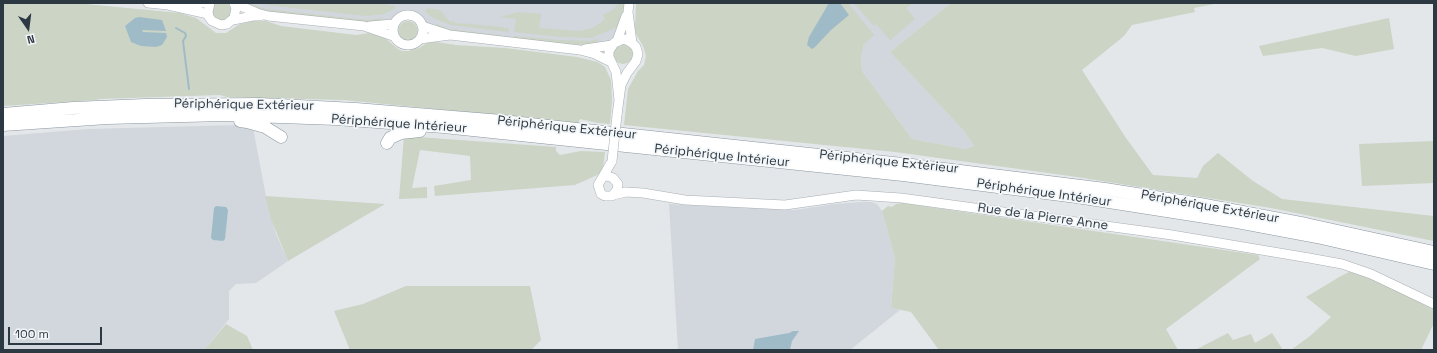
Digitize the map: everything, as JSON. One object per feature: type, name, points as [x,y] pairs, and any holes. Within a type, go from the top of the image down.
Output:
[{"type":"highway","name":"Périphérique Extérieur","points":[[3,114],[102,106],[212,104],[348,108],[502,121],[912,165],[1105,189],[1208,205],[1306,224],[1434,252]]},
{"type":"highway","name":"Périphérique Intérieur","points":[[3,125],[107,118],[194,115],[305,117],[455,128],[903,175],[1077,197],[1180,212],[1273,229],[1362,247],[1434,264]]},
{"type":"highway","points":[[194,115],[204,121],[247,122],[265,127],[281,137]]},
{"type":"highway","points":[[387,143],[390,138],[401,133],[455,128]]},
{"type":"street","points":[[148,3],[168,5],[203,3]]},
{"type":"street","points":[[210,3],[208,7],[208,14],[212,21],[221,25],[227,24],[233,20],[253,16],[268,16]]},
{"type":"street","points":[[233,20],[236,13],[234,3]]},
{"type":"street","points":[[234,3],[257,14],[268,16],[364,26],[394,24]]},
{"type":"street","points":[[168,5],[208,14]]},
{"type":"street","points":[[628,7],[632,42]]},
{"type":"street","points":[[619,100],[616,72],[609,51],[614,43],[628,7]]},
{"type":"street","points":[[409,15],[417,18],[422,26],[423,33],[420,39],[414,44],[407,46],[398,42],[393,36],[392,30],[394,24],[401,16],[409,15]]},
{"type":"street","points":[[364,26],[393,36]]},
{"type":"street","points":[[422,26],[450,35],[580,50],[596,54],[622,68],[631,66]]},
{"type":"street","points":[[420,39],[450,35]]},
{"type":"street","points":[[580,50],[614,43],[625,39],[632,42],[636,47],[638,54],[636,61],[631,66],[621,85],[617,115],[612,161],[618,187],[614,195],[605,196],[599,191],[599,182],[612,161]]},
{"type":"street","points":[[603,177],[610,176],[615,179]]},
{"type":"street","name":"Rue de la Pierre Anne","points":[[615,179],[643,193]]},
{"type":"street","name":"Rue de la Pierre Anne","points":[[614,195],[626,192],[643,193],[684,200],[785,204],[856,195],[877,196],[1157,233],[1272,251],[1342,264],[1376,276],[1434,304]]},
{"type":"shaded area","points":[[234,3],[629,3],[617,41],[580,50],[422,26],[415,17],[407,15],[397,19],[393,24],[257,13]]},
{"type":"shaded area","points":[[848,3],[951,3],[890,52],[964,131],[974,146],[965,149],[912,139],[862,71],[861,57],[864,44]]},
{"type":"shaded area","points":[[239,125],[253,128],[268,207],[276,234],[288,261],[256,283],[236,284],[229,291],[229,319],[204,350],[3,350],[3,136],[88,129]]},
{"type":"shaded area","points":[[871,202],[877,204],[882,211],[895,258],[891,308],[900,310],[850,350],[678,350],[669,204],[795,210]]},
{"type":"green space","points":[[3,3],[75,3],[180,13],[196,18],[216,33],[226,33],[240,24],[253,21],[266,21],[281,26],[356,35],[369,33],[385,38],[402,51],[409,51],[419,48],[427,43],[436,42],[456,45],[505,48],[577,57],[598,62],[605,67],[611,80],[612,100],[610,124],[580,119],[578,123],[344,100],[227,97],[220,95],[99,99],[3,106]]},
{"type":"green space","points":[[214,3],[228,3],[231,9],[229,18],[219,21],[213,17],[211,7]]},
{"type":"green space","points":[[248,3],[265,9],[367,20],[383,18],[382,22],[362,23],[268,12],[247,7]]},
{"type":"green space","points":[[259,3],[372,3],[390,5],[389,6],[394,5],[396,8],[384,14],[367,16]]},
{"type":"green space","points":[[618,3],[625,3],[624,14],[619,29],[615,28],[591,38],[560,37],[514,32],[516,19],[500,17],[519,12],[541,14],[539,28],[580,31],[592,28],[602,22],[605,19],[603,15],[614,9]]},
{"type":"green space","points":[[636,3],[848,3],[874,35],[864,44],[861,57],[862,71],[912,139],[965,149],[974,146],[964,131],[890,52],[951,3],[1219,3],[1194,8],[1195,12],[1132,25],[1124,36],[1082,70],[1126,138],[1153,175],[1197,178],[1203,166],[1218,153],[1253,181],[1282,199],[1434,216],[1434,241],[1271,208],[1077,177],[895,152],[624,125],[628,89],[638,71],[644,65],[646,56],[643,46],[636,34]]},
{"type":"green space","points":[[854,3],[913,3],[906,8],[915,19],[890,40],[876,24],[874,26]]},
{"type":"green space","points":[[427,8],[440,10],[450,22],[453,21],[455,23],[502,26],[504,28],[509,28],[508,32],[451,25],[433,18],[425,11]]},
{"type":"green space","points":[[1389,18],[1394,49],[1356,56],[1322,48],[1263,56],[1259,46]]},
{"type":"green space","points":[[408,21],[415,24],[418,31],[415,38],[408,41],[401,38],[398,31],[401,24]]},
{"type":"green space","points":[[437,24],[449,29],[507,36],[454,32],[436,28]]},
{"type":"green space","points":[[514,36],[560,40],[591,41],[598,39],[599,45],[560,44],[514,38]]},
{"type":"green space","points":[[623,44],[630,47],[633,54],[630,61],[623,64],[616,61],[613,54],[616,47]]},
{"type":"green space","points":[[404,136],[556,147],[556,151],[560,155],[581,151],[605,152],[601,173],[575,185],[435,196],[434,186],[471,180],[470,156],[420,150],[412,188],[427,187],[427,198],[399,199]]},
{"type":"green space","points":[[1434,141],[1434,183],[1362,186],[1359,144]]},
{"type":"green space","points":[[265,196],[385,204],[288,261],[271,219]]},
{"type":"green space","points":[[902,203],[1258,255],[1260,259],[1166,329],[1178,350],[939,350],[911,312],[891,308],[895,258],[882,211],[888,206],[892,207],[896,204]]},
{"type":"green space","points":[[1349,272],[1368,276],[1434,310],[1434,323],[1421,350],[1291,350],[1310,336],[1331,317],[1306,297]]},
{"type":"green space","points":[[406,286],[530,286],[541,340],[531,350],[350,350],[334,311],[363,304]]},
{"type":"green space","points":[[226,324],[247,336],[253,350],[204,350]]},
{"type":"green space","points":[[1228,333],[1233,340],[1251,334],[1255,343],[1272,333],[1283,350],[1195,350]]},
{"type":"water","points":[[829,3],[840,3],[849,15],[812,49],[807,45],[809,37]]},
{"type":"water","points":[[139,17],[162,20],[166,31],[142,30],[143,32],[166,33],[167,37],[162,45],[156,47],[141,46],[131,42],[125,26],[135,18]]},
{"type":"water","points":[[216,206],[226,207],[228,210],[225,239],[223,241],[213,240],[211,238],[214,208]]},
{"type":"water","points":[[799,331],[792,341],[790,350],[753,350],[755,339]]},
{"type":"waterway","points":[[176,28],[185,33],[186,36],[183,41],[189,89]]}]
